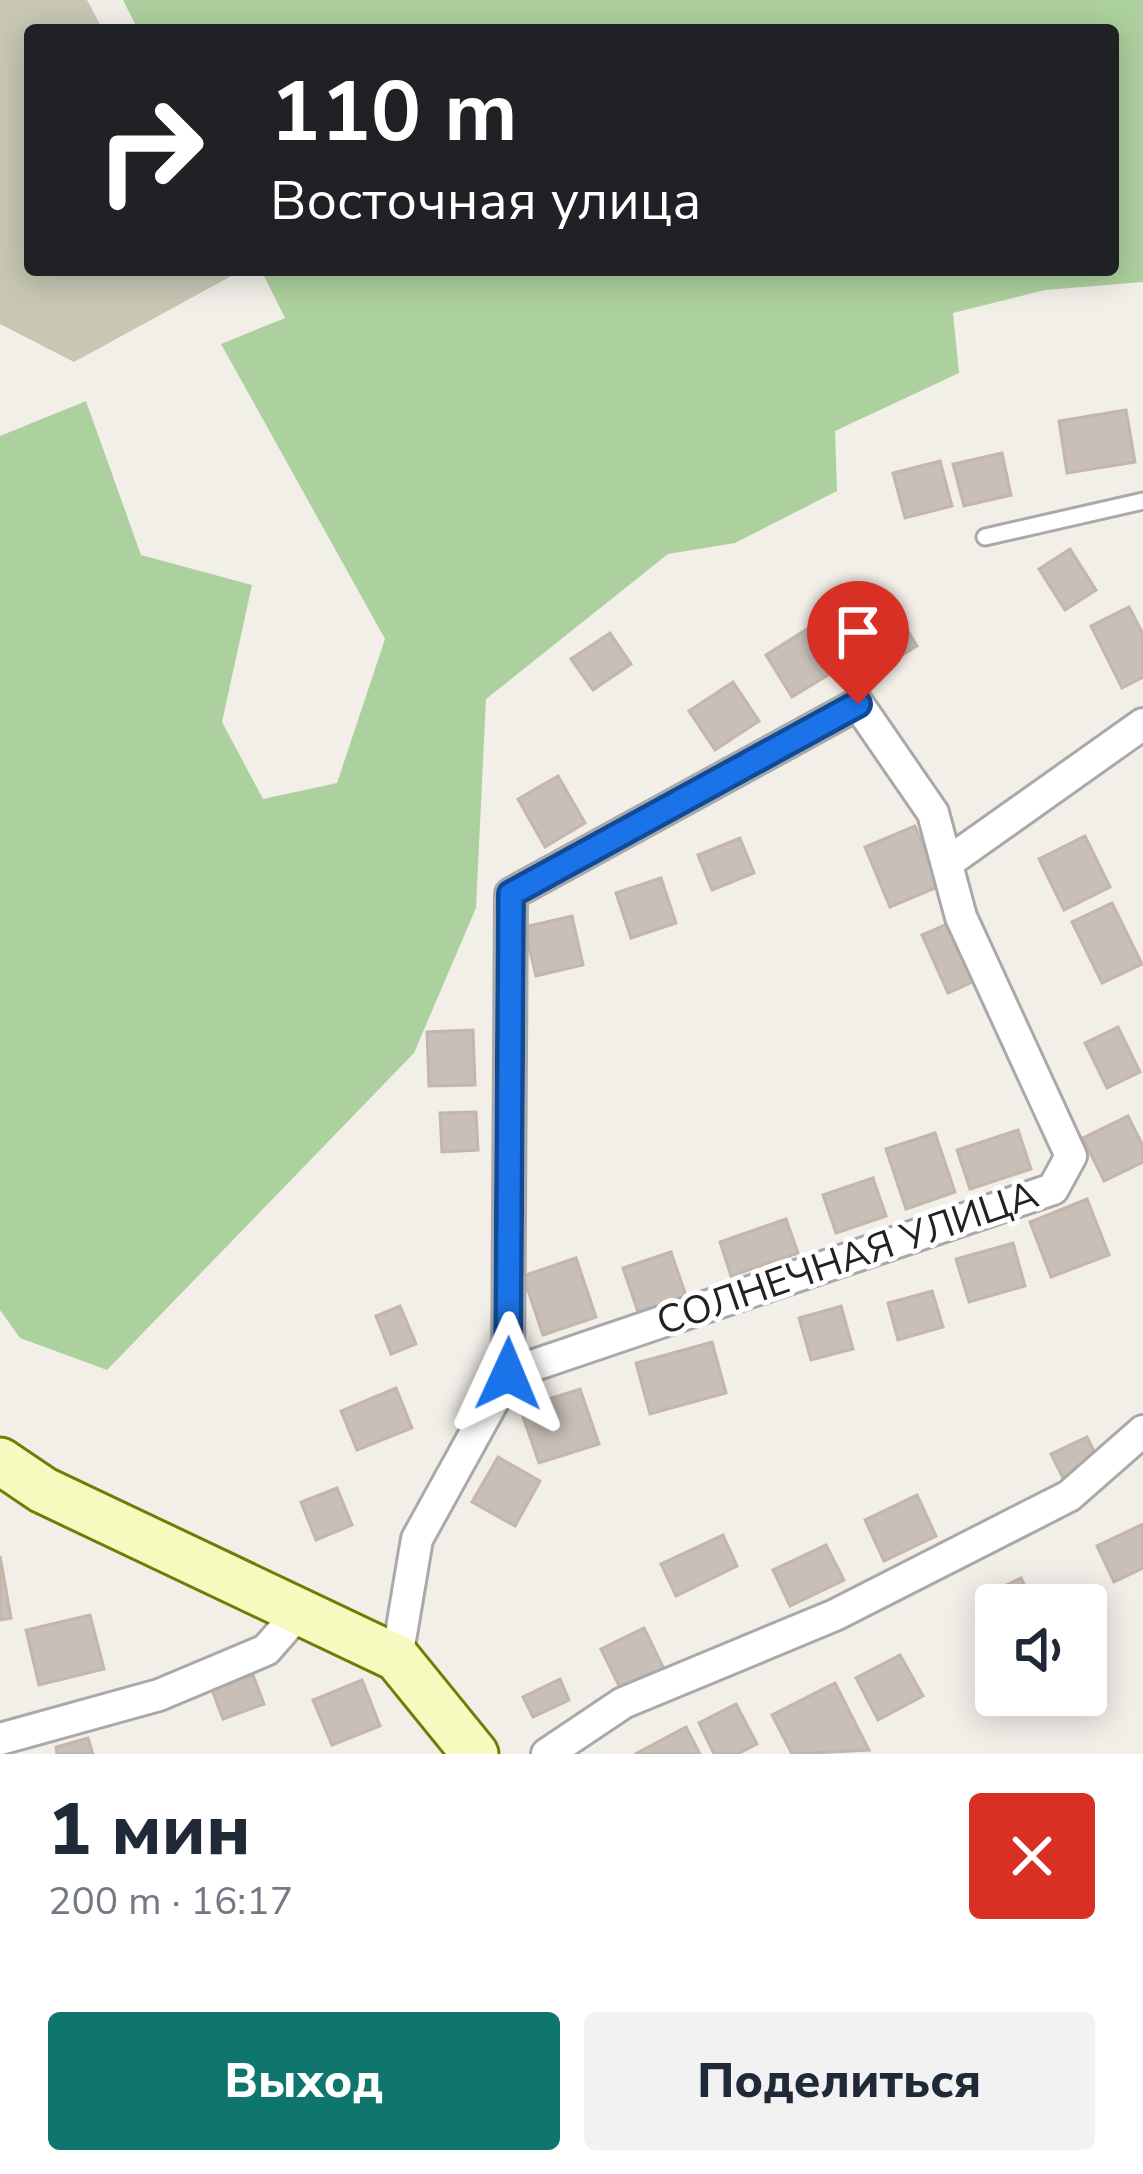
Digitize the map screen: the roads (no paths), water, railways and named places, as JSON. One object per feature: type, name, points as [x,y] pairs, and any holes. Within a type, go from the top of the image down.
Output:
[{"type":"main road","points":[[0,1461],[44,1490],[397,1658],[475,1754]]},
{"type":"street","points":[[397,1658],[417,1539],[508,1374],[511,894],[858,704],[933,813],[947,863],[1143,724]]},
{"type":"street","name":"СОЛНЕЧНАЯ УЛИЦА","points":[[508,1374],[1053,1189],[1071,1156],[961,917],[947,863]]},
{"type":"street","points":[[547,1754],[622,1703],[835,1615],[1069,1496],[1143,1431]]},
{"type":"street","points":[[0,1739],[159,1695],[266,1650],[302,1609]]},
{"type":"lane","points":[[985,537],[1143,501]]}]
